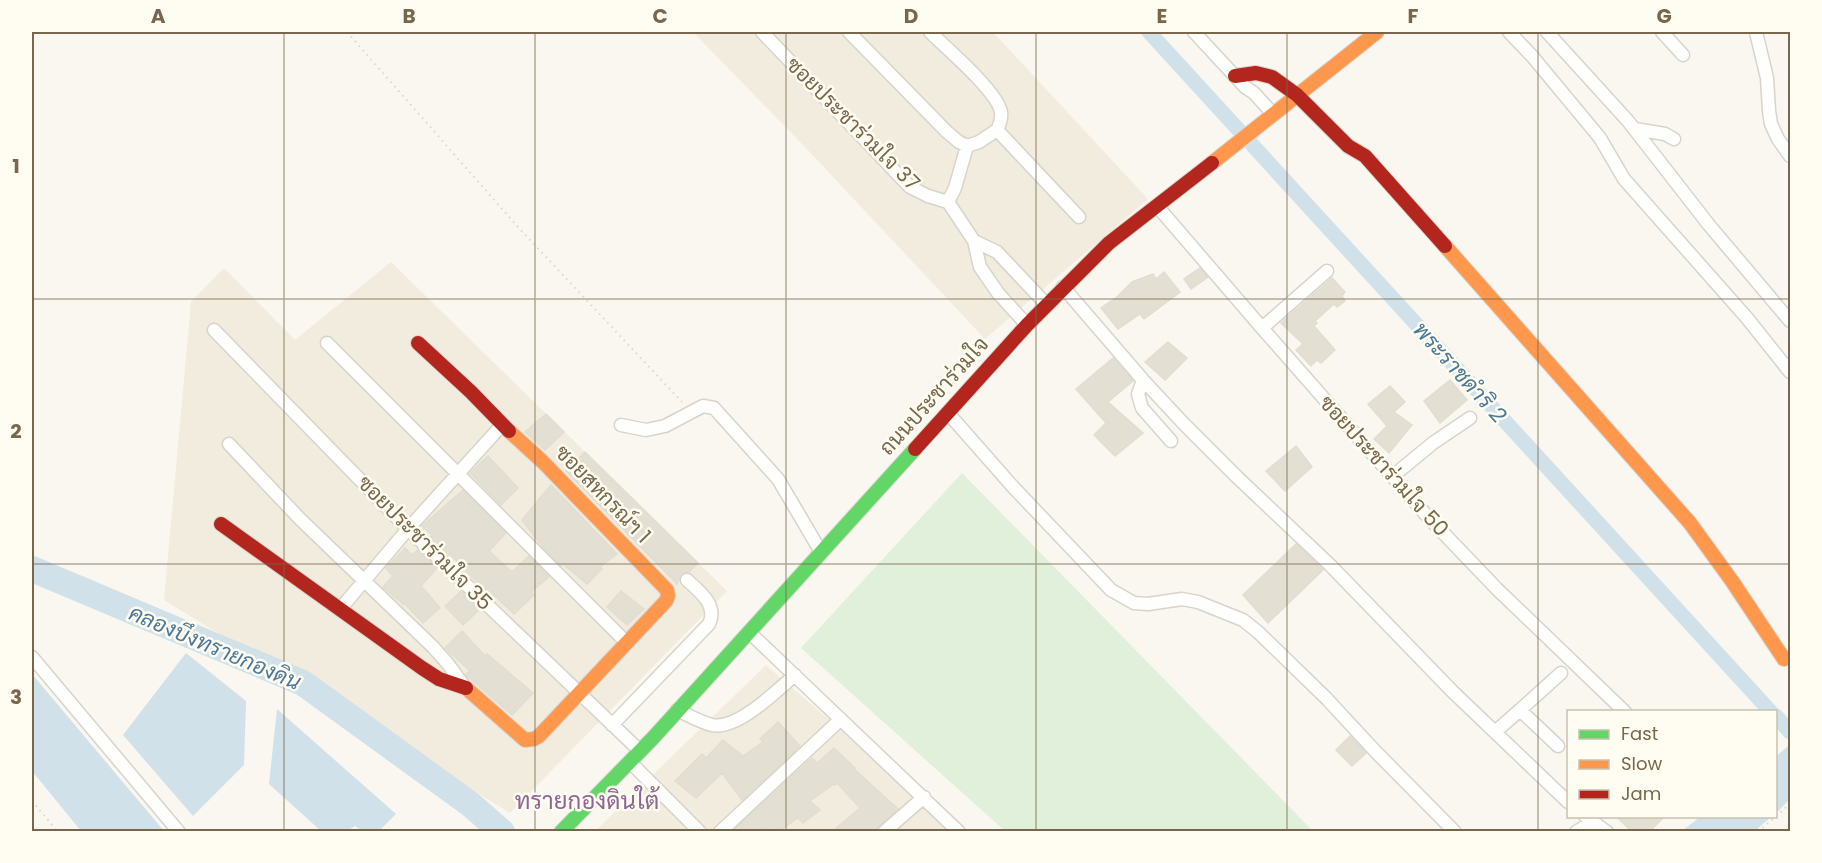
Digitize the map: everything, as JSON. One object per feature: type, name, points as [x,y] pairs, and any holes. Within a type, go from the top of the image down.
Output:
[{"type":"street","name":"ซอยประชาร่วมใจ 37","points":[[762,32],[910,187],[948,202]]},
{"type":"street","points":[[849,32],[958,142],[967,146],[979,142],[997,130],[1001,123],[1002,115],[999,105],[987,89],[930,32]]},
{"type":"street","points":[[1194,32],[1245,87],[1254,93],[1268,118]]},
{"type":"street","name":"ถนนประชาร่วมใจ","points":[[561,831],[640,752],[1046,304],[1109,243],[1377,32]]},
{"type":"street","points":[[1509,32],[1532,56],[1600,138],[1624,179],[1747,318],[1791,372]]},
{"type":"street","points":[[1547,32],[1635,129],[1709,225],[1791,321]]},
{"type":"street","points":[[1662,32],[1683,55]]},
{"type":"street","points":[[1756,32],[1767,78],[1771,124],[1778,139],[1791,156]]},
{"type":"street","points":[[1235,76],[1256,74],[1272,77],[1297,94],[1348,146],[1365,156],[1690,523],[1784,658]]},
{"type":"street","points":[[1635,129],[1665,134],[1674,139]]},
{"type":"street","points":[[997,130],[1079,218]]},
{"type":"street","points":[[967,146],[955,188],[948,202],[974,241],[980,267],[998,293],[1027,325]]},
{"type":"street","name":"ซอยประชาร่วมใจ 50","points":[[1157,206],[1428,517],[1497,589],[1623,710]]},
{"type":"street","points":[[974,241],[997,252],[1046,304]]},
{"type":"street","points":[[1262,328],[1327,271]]},
{"type":"street","points":[[1064,287],[1143,380],[1237,477],[1330,566],[1452,691],[1567,800]]},
{"type":"street","name":"ซอยประชาร่วมใจ 35","points":[[214,330],[408,529],[640,752]]},
{"type":"street","points":[[229,444],[363,582],[433,647],[464,686],[525,740],[539,736],[627,644],[327,343]]},
{"type":"street","name":"ซอยสหกรณ์ฯ 1","points":[[418,343],[471,392],[501,425],[543,462],[665,587],[668,596],[666,602],[627,644]]},
{"type":"street","points":[[1143,380],[1138,394],[1142,408],[1171,441]]},
{"type":"street","points":[[621,425],[646,430],[665,426],[703,406],[714,408],[778,479],[821,552]]},
{"type":"street","points":[[948,413],[1014,488],[1111,590],[1134,603],[1148,604],[1182,599],[1198,602],[1243,620],[1326,698],[1376,753],[1455,831]]},
{"type":"street","points":[[1393,476],[1433,443],[1470,418]]},
{"type":"street","points":[[341,608],[501,425]]},
{"type":"street","points":[[221,524],[422,668],[439,679],[464,686]]},
{"type":"street","points":[[612,725],[710,624],[713,616],[712,608],[706,598],[687,580]]},
{"type":"street","points":[[748,632],[958,831]]},
{"type":"street","points":[[32,657],[179,831]]},
{"type":"street","points":[[1495,732],[1561,673]]},
{"type":"street","points":[[677,710],[714,726],[723,725],[736,721],[751,712],[795,675]]},
{"type":"street","points":[[1520,710],[1558,747]]},
{"type":"street","points":[[720,831],[841,719]]},
{"type":"street","points":[[630,762],[700,831]]},
{"type":"street","points":[[884,831],[924,797]]},
{"type":"street","points":[[1576,831],[1589,819],[1607,831]]},
{"type":"path","points":[[347,32],[516,226],[690,411]]},
{"type":"path","points":[[32,801],[58,831]]},
{"type":"path","points":[[1777,815],[1791,804]]},
{"type":"path","points":[[1758,831],[1774,818]]},
{"type":"shaded area","points":[[693,32],[993,32],[1148,199],[985,339],[806,148]]},
{"type":"shaded area","points":[[391,262],[727,591],[510,813],[164,600],[191,302],[224,268],[295,340]]},
{"type":"shaded area","points":[[186,653],[246,701],[244,765],[193,816],[123,735]]},
{"type":"shaded area","points":[[766,665],[958,831],[594,832]]},
{"type":"shaded area","points":[[32,674],[164,831],[81,831],[32,771]]},
{"type":"shaded area","points":[[277,709],[396,814],[379,831],[362,831],[355,826],[347,831],[321,831],[269,784]]},
{"type":"shaded area","points":[[1790,745],[1790,799],[1777,812],[1777,755]]},
{"type":"shaded area","points":[[1699,818],[1770,818],[1755,831],[1682,831]]},
{"type":"green space","points":[[962,473],[1313,831],[1005,831],[801,648]]},
{"type":"building","points":[[1200,268],[1208,277],[1191,289],[1184,279]]},
{"type":"building","points":[[1164,272],[1180,292],[1144,319],[1140,314],[1118,329],[1101,308],[1117,297],[1132,282],[1153,274],[1156,279]]},
{"type":"building","points":[[1332,278],[1345,292],[1342,296],[1345,301],[1337,307],[1334,304],[1315,321],[1317,323],[1314,326],[1335,350],[1321,363],[1317,360],[1311,366],[1296,350],[1303,344],[1281,323]]},
{"type":"building","points":[[1168,342],[1187,358],[1165,380],[1145,362]]},
{"type":"building","points":[[1113,358],[1133,381],[1108,402],[1143,433],[1115,456],[1094,435],[1106,423],[1076,389]]},
{"type":"building","points":[[1450,380],[1467,400],[1440,423],[1424,401]]},
{"type":"building","points":[[1390,386],[1405,402],[1394,412],[1412,425],[1389,453],[1374,439],[1387,426],[1368,404]]},
{"type":"building","points":[[546,414],[564,432],[545,450],[525,432]]},
{"type":"building","points":[[1296,446],[1312,467],[1285,491],[1266,471]]},
{"type":"building","points":[[585,452],[698,563],[689,572],[681,574],[677,584],[566,471]]},
{"type":"building","points":[[488,456],[518,488],[501,505],[470,473]]},
{"type":"building","points":[[551,485],[617,554],[600,567],[602,569],[587,584],[563,564],[561,566],[522,520]]},
{"type":"building","points":[[463,490],[506,533],[489,551],[512,572],[529,556],[549,577],[531,592],[534,595],[514,614],[494,595],[492,598],[450,554],[448,556],[429,538],[432,535],[422,526]]},
{"type":"building","points":[[1296,544],[1323,570],[1268,623],[1243,595]]},
{"type":"building","points":[[405,548],[412,555],[418,550],[437,568],[421,586],[440,608],[423,623],[404,603],[383,587],[393,576],[386,568]]},
{"type":"building","points":[[461,591],[480,609],[463,625],[445,606]]},
{"type":"building","points":[[621,591],[644,609],[627,625],[607,607]]},
{"type":"building","points":[[462,631],[485,656],[487,654],[533,693],[512,715],[467,676],[466,674],[470,671],[445,648]]},
{"type":"building","points":[[778,722],[800,746],[742,800],[722,773],[696,798],[675,781],[702,754],[706,758],[723,740],[743,756],[763,742],[760,739]]},
{"type":"building","points":[[1350,736],[1366,753],[1352,766],[1336,750]]},
{"type":"building","points":[[834,748],[898,809],[876,831],[833,831],[860,808],[837,783],[810,801],[820,810],[803,823],[798,818],[779,831],[774,831],[770,827],[763,831],[733,831],[812,758],[817,763]]},
{"type":"building","points":[[1618,818],[1663,818],[1650,831],[1631,831]]},
{"type":"waterway","name":"พระราชดำริ 2","points":[[1149,32],[1769,710]]},
{"type":"waterway","name":"คลองบึงทรายกองดิน","points":[[32,569],[303,683],[470,804],[502,832]]},
{"type":"waterway","name":"พระราชดำริ 2","points":[[1777,717],[1790,732]]},
{"type":"traffic: fast","points":[[561,832],[653,738],[915,449]]},
{"type":"traffic: slow","points":[[1212,163],[1377,32]]},
{"type":"traffic: slow","points":[[1445,246],[1690,523],[1784,659]]},
{"type":"traffic: slow","points":[[466,688],[525,740],[534,739],[666,601],[668,596],[667,590],[543,462],[509,431]]},
{"type":"traffic: jam","points":[[1235,76],[1256,73],[1272,77],[1297,95],[1348,146],[1365,156],[1445,246]]},
{"type":"traffic: jam","points":[[915,449],[1027,325],[1109,243],[1212,163]]},
{"type":"traffic: jam","points":[[418,343],[509,431]]},
{"type":"traffic: jam","points":[[221,524],[422,668],[439,679],[466,688]]},
{"type":"district","name":"ทรายกองดินใต้","points":[[587,801]]}]
